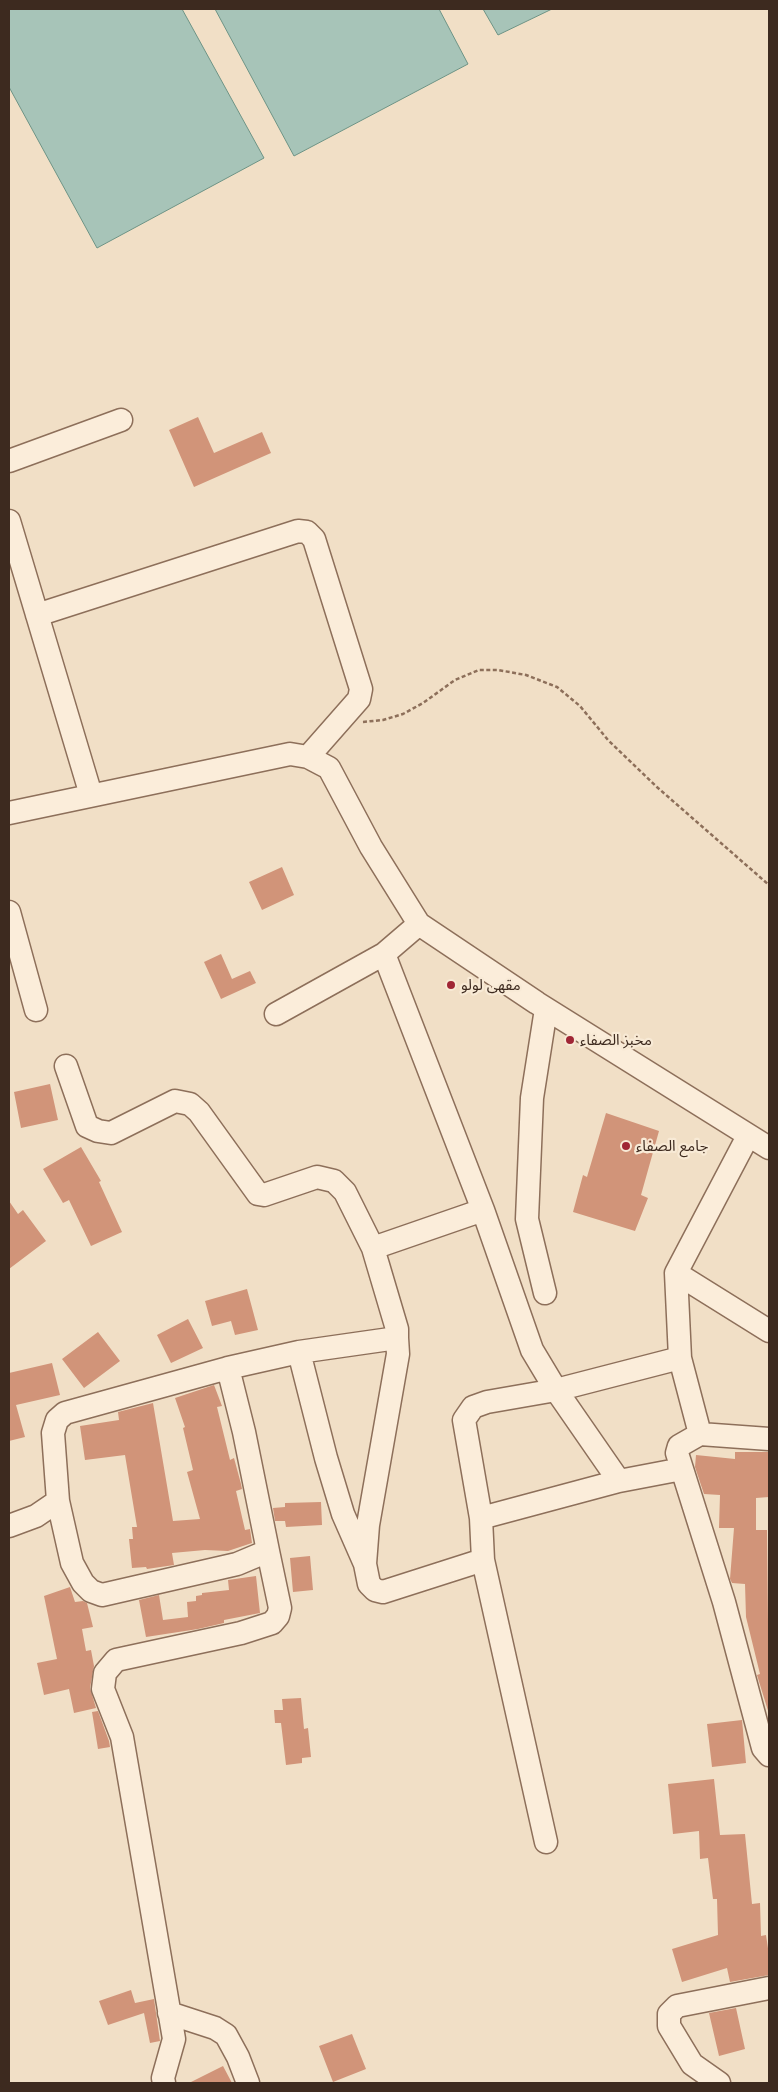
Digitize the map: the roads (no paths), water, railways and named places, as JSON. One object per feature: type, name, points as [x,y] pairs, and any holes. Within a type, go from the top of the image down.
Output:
[{"type":"street","points":[[9,462],[121,420]]},
{"type":"street","points":[[9,521],[91,795]]},
{"type":"street","points":[[37,615],[298,531],[307,532],[314,539],[361,689],[359,699],[308,757]]},
{"type":"street","points":[[9,813],[290,754],[308,757],[329,768],[372,847],[419,924],[546,1009],[769,1148]]},
{"type":"street","points":[[9,912],[36,1010]]},
{"type":"street","points":[[276,1014],[384,954],[419,924]]},
{"type":"street","points":[[384,954],[483,1210],[532,1350],[556,1390],[619,1481]]},
{"type":"street","points":[[545,1293],[531,1242],[527,1212],[532,1098],[546,1009]]},
{"type":"street","points":[[66,1066],[87,1126],[98,1131],[111,1133],[175,1101],[190,1104],[199,1112],[258,1194],[264,1195],[317,1177],[334,1181],[345,1192],[372,1248],[397,1329],[398,1338],[398,1354],[368,1525],[366,1564],[369,1584],[375,1590],[383,1592],[483,1560]]},
{"type":"street","points":[[700,1434],[680,1358],[676,1273],[748,1136]]},
{"type":"street","points":[[372,1248],[483,1210]]},
{"type":"street","points":[[676,1273],[769,1331]]},
{"type":"street","points":[[268,1551],[237,1564],[102,1595],[91,1590],[83,1583],[72,1562],[58,1501],[53,1433],[57,1420],[65,1413],[228,1368],[299,1352],[398,1338]]},
{"type":"street","points":[[299,1352],[343,1514],[366,1564]]},
{"type":"street","points":[[546,1842],[483,1560],[481,1518],[464,1420],[473,1407],[487,1402],[556,1390],[680,1358]]},
{"type":"street","points":[[164,2083],[163,2078],[174,2039],[170,2013],[122,1737],[103,1689],[105,1673],[116,1660],[240,1633],[272,1623],[278,1616],[280,1608],[244,1432],[228,1368]]},
{"type":"street","points":[[769,1439],[700,1434],[677,1449],[724,1602],[763,1748],[769,1755]]},
{"type":"street","points":[[481,1518],[619,1481],[682,1468]]},
{"type":"street","points":[[9,1526],[36,1516],[58,1501]]},
{"type":"street","points":[[719,2083],[692,2064],[668,2026],[669,2014],[677,2006],[769,1988]]},
{"type":"street","points":[[170,2013],[215,2028],[226,2035],[238,2056],[248,2083]]},
{"type":"place","name":"مقهى لولو","points":[[451,985]]},
{"type":"place","name":"مخبز الصفاء","points":[[570,1040]]},
{"type":"place","name":"جامع الصفاء","points":[[626,1146]]}]
